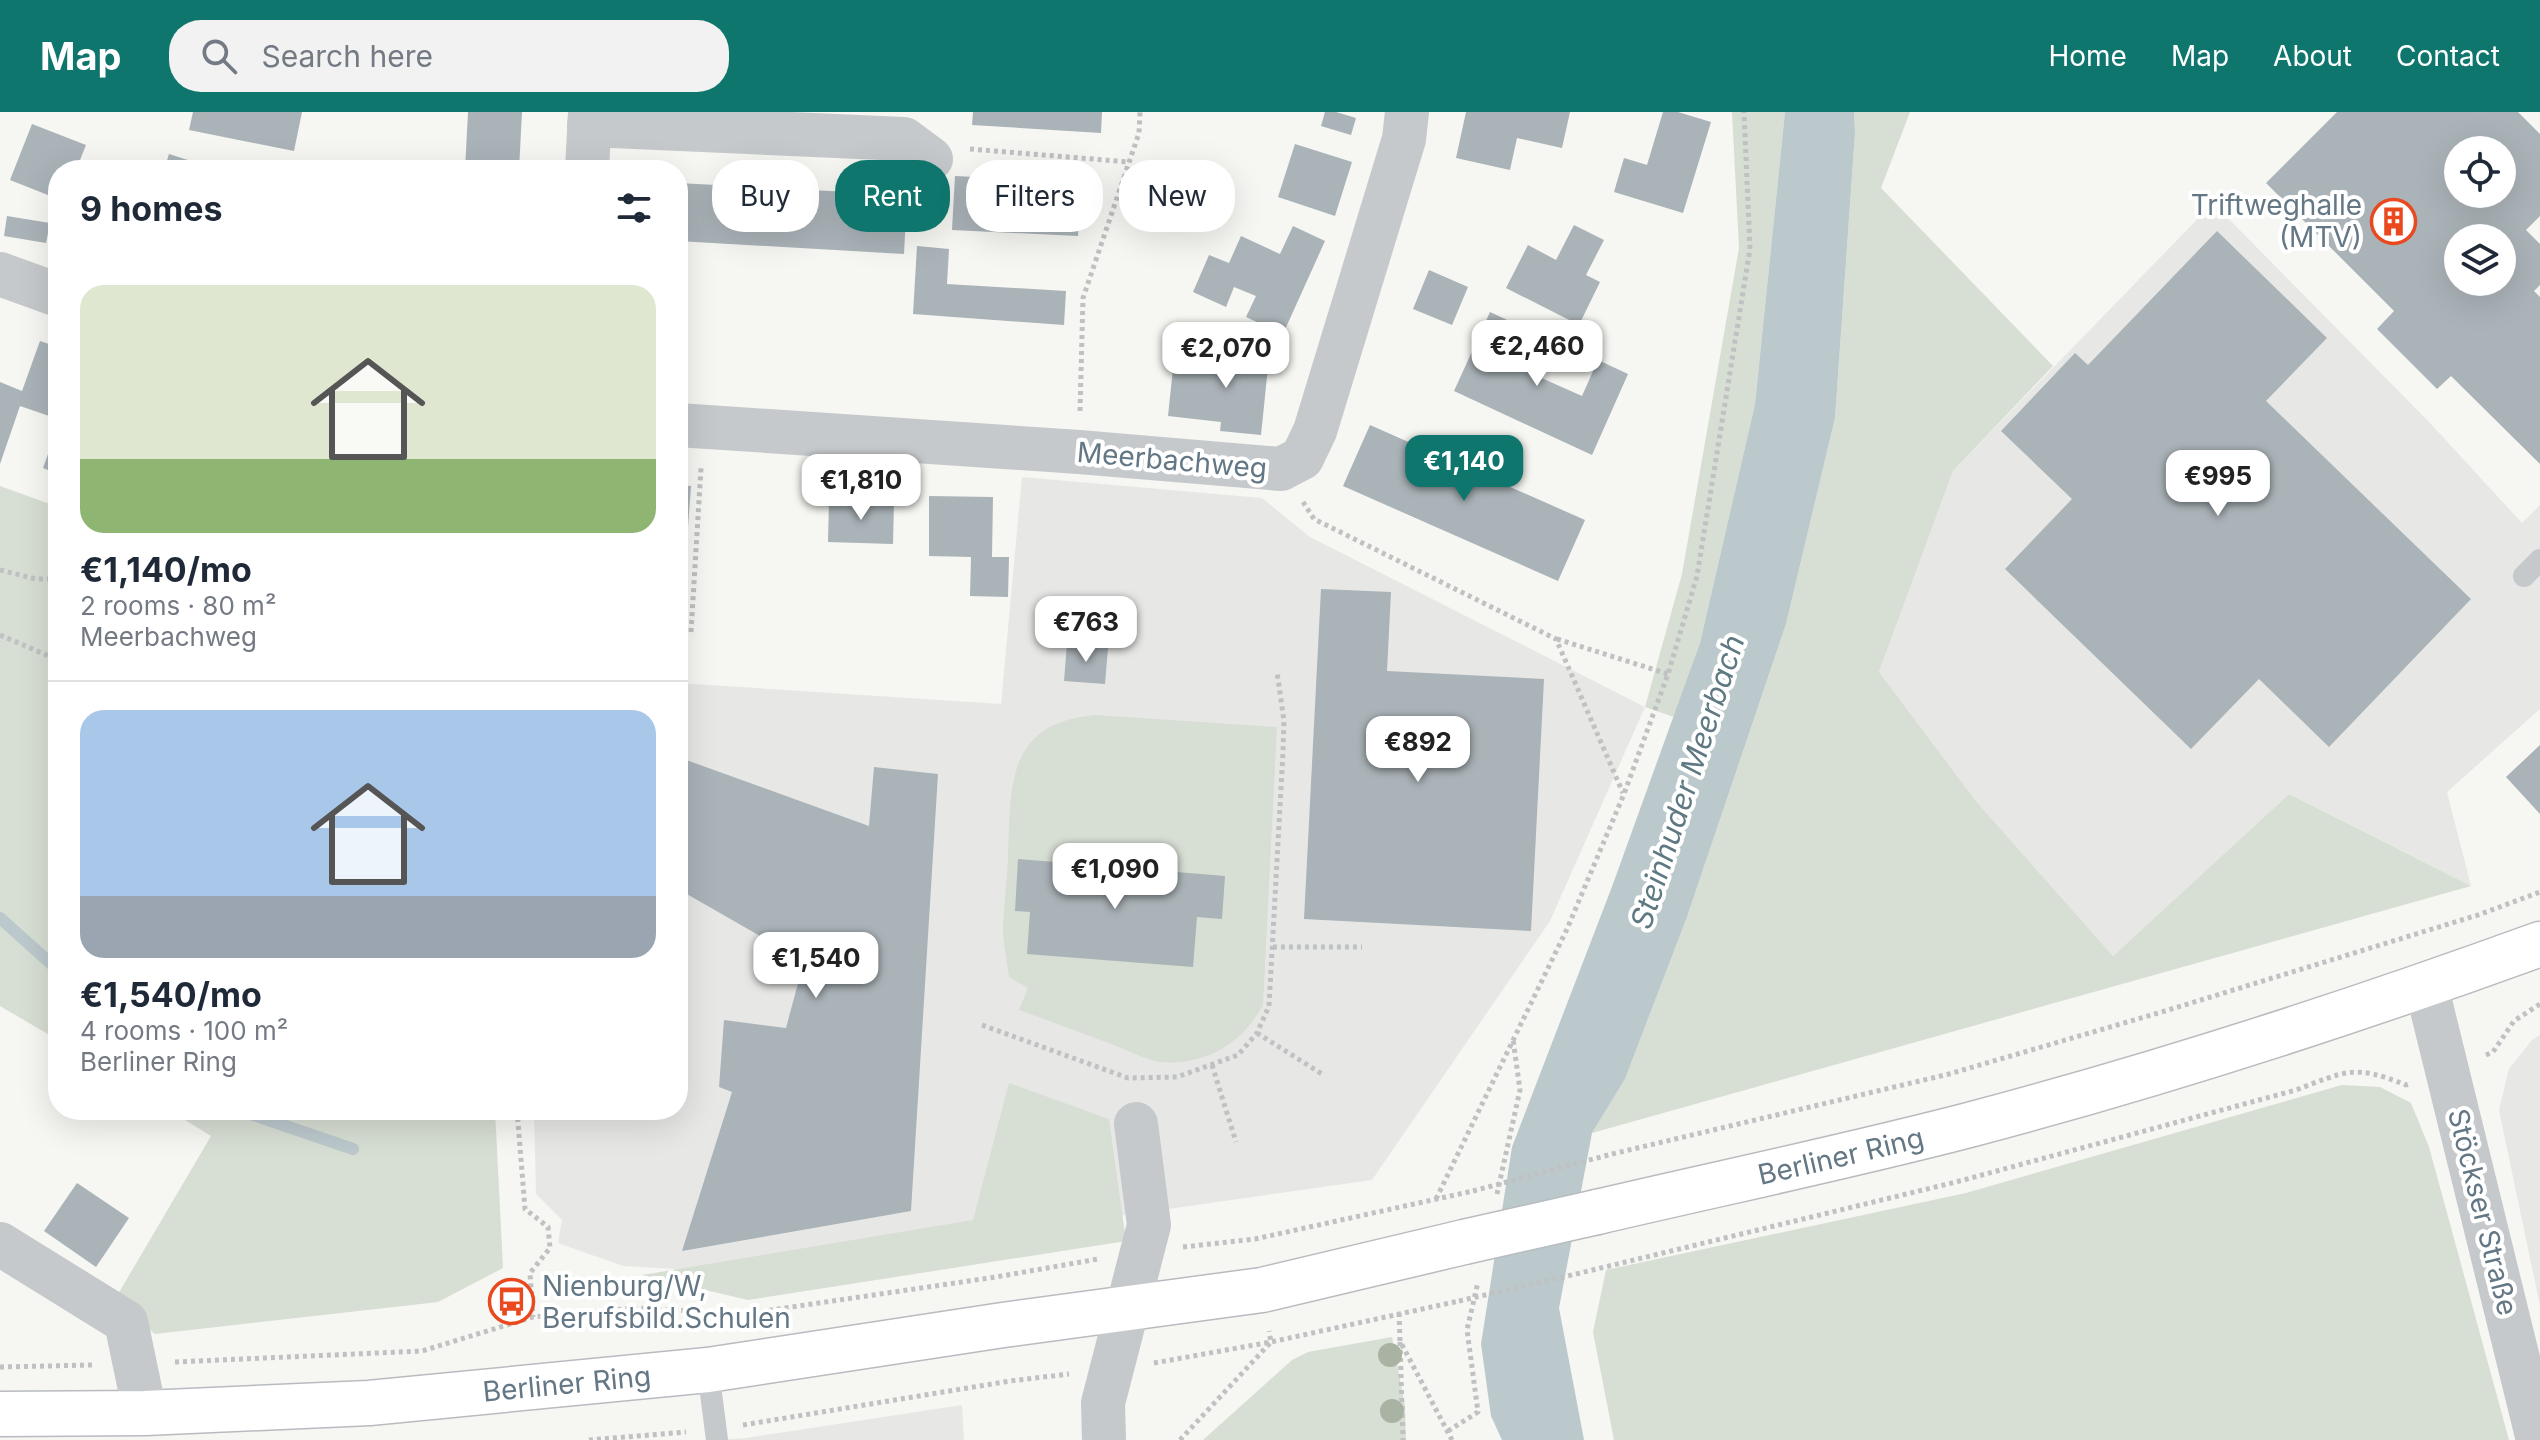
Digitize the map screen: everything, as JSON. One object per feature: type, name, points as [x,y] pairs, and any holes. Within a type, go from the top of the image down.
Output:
[{"type":"main road","name":"Berliner Ring","points":[[0,1414],[145,1413],[369,1403],[708,1370],[1262,1290],[1968,1125],[2133,1078],[2426,985],[2540,944]]},
{"type":"street","name":"Meerbachweg","points":[[691,426],[1281,469],[1302,458],[1315,431],[1404,139],[1407,112]]},
{"type":"street","points":[[588,160],[590,119],[904,139],[931,159]]},
{"type":"street","points":[[0,274],[48,291]]},
{"type":"street","name":"Stöckser Straße","points":[[2426,985],[2539,1438]]},
{"type":"street","points":[[1104,1440],[1103,1403],[1149,1225],[1136,1124]]},
{"type":"street","points":[[0,1244],[126,1322],[145,1413]]},
{"type":"lane","points":[[2524,576],[2540,560]]},
{"type":"lane","points":[[708,1370],[717,1435]]},
{"type":"path","points":[[1130,160],[1139,133],[1140,112]]},
{"type":"path","points":[[1436,1200],[1567,929],[1624,794],[1668,674],[1697,576],[1750,249],[1744,112]]},
{"type":"path","points":[[931,159],[971,149],[1119,161]]},
{"type":"path","points":[[1079,452],[1083,298],[1119,192]]},
{"type":"path","points":[[691,426],[691,632]]},
{"type":"path","points":[[1281,469],[1314,519],[1556,639],[1668,674]]},
{"type":"path","points":[[0,570],[48,579]]},
{"type":"path","points":[[0,635],[48,656]]},
{"type":"path","points":[[1556,639],[1624,794]]},
{"type":"path","points":[[982,1025],[1128,1078],[1177,1077],[1212,1065],[1238,1055],[1257,1033],[1269,1006],[1273,947],[1284,721],[1277,672]]},
{"type":"path","points":[[0,1367],[422,1351],[533,1317],[635,1308],[744,1314],[1142,1252],[1255,1239],[1436,1200],[1612,1154],[1949,1074],[2180,1007],[2478,915],[2540,892]]},
{"type":"path","points":[[1273,947],[1362,947]]},
{"type":"path","points":[[589,1440],[717,1435],[1010,1381],[1112,1369],[1271,1342],[1459,1301],[1956,1182],[2296,1090],[2346,1071],[2375,1072],[2406,1085],[2493,1052],[2514,1021],[2540,1004]]},
{"type":"path","points":[[1257,1033],[1322,1074]]},
{"type":"path","points":[[1212,1065],[1236,1142]]},
{"type":"path","points":[[518,1120],[525,1209],[548,1227],[550,1248],[530,1273],[533,1317]]},
{"type":"path","points":[[1399,1313],[1403,1440]]},
{"type":"path","points":[[1400,1341],[1452,1440]]},
{"type":"path","points":[[1180,1440],[1271,1342]]},
{"type":"shaded area","points":[[1732,112],[1785,112],[1755,404],[1700,643],[1674,717],[1645,707],[1682,574],[1739,248]]},
{"type":"shaded area","points":[[1854,112],[1910,112],[1881,188],[2053,366],[1953,471],[1879,672],[1975,800],[2113,956],[2289,794],[2471,886],[1592,1133],[1625,1079],[1687,917],[1786,624],[1835,418]]},
{"type":"shaded area","points":[[2213,203],[2430,423],[2522,523],[2540,505],[2540,709],[2447,792],[2471,886],[2289,794],[2113,956],[1975,800],[1879,672],[1953,471]]},
{"type":"shaded area","points":[[1022,477],[1262,498],[1310,537],[1645,707],[1550,921],[1372,1180],[726,1272],[623,1266],[558,1243],[562,1220],[536,1194],[534,1120],[688,1120],[688,684],[1001,704]]},
{"type":"shaded area","points":[[0,486],[48,503],[48,1034],[0,1006]]},
{"type":"shaded area","points":[[1095,715],[1277,727],[1263,1005],[1244,1031],[1207,1056],[1176,1062],[1155,1061],[1019,1010],[1028,988],[1009,977],[1003,927],[1010,808],[1018,763],[1028,745],[1043,731],[1065,721]]},
{"type":"shaded area","points":[[2540,1035],[2540,1306],[2499,1110],[2509,1069],[2532,1040]]},
{"type":"shaded area","points":[[1009,1083],[1109,1119],[1126,1241],[748,1300],[642,1275],[973,1220]]},
{"type":"shaded area","points":[[2342,1085],[2380,1087],[2411,1103],[2429,1147],[2509,1440],[1614,1440],[1593,1332],[1606,1270],[1966,1193]]},
{"type":"shaded area","points":[[185,1120],[496,1120],[503,1268],[438,1302],[155,1334],[114,1301],[211,1136]]},
{"type":"shaded area","points":[[1392,1337],[1405,1406],[1406,1440],[1203,1440],[1292,1360],[1308,1352]]},
{"type":"shaded area","points":[[962,1405],[964,1440],[715,1440],[746,1438]]},
{"type":"water","name":"Steinhuder Meerbach","points":[[1785,112],[1854,112],[1835,418],[1786,624],[1687,917],[1625,1079],[1592,1133],[1559,1308],[1584,1440],[1502,1440],[1491,1416],[1481,1344],[1512,1147],[1613,884],[1700,643],[1755,404]]},
{"type":"building","points":[[193,112],[302,112],[294,151],[189,130]]},
{"type":"building","points":[[468,112],[522,112],[520,160],[466,160]]},
{"type":"building","points":[[973,112],[1102,112],[1101,133],[972,125]]},
{"type":"building","points":[[1325,112],[1356,118],[1351,135],[1321,126]]},
{"type":"building","points":[[1466,112],[1570,112],[1562,148],[1517,138],[1510,170],[1456,158]]},
{"type":"building","points":[[1663,112],[1678,112],[1711,122],[1683,213],[1614,192],[1624,158],[1647,165]]},
{"type":"building","points":[[2337,112],[2518,112],[2540,134],[2540,216],[2526,230],[2540,244],[2540,285],[2534,291],[2540,297],[2540,464],[2451,376],[2437,389],[2377,329],[2394,311],[2266,183]]},
{"type":"building","points":[[32,124],[86,145],[80,160],[48,160],[48,195],[10,180]]},
{"type":"building","points":[[1295,144],[1352,162],[1335,216],[1278,197]]},
{"type":"building","points":[[169,154],[188,160],[167,160]]},
{"type":"building","points":[[955,176],[966,177],[966,231],[952,230]]},
{"type":"building","points":[[688,184],[712,185],[712,232],[819,232],[819,190],[835,191],[835,232],[905,232],[904,254],[688,242]]},
{"type":"building","points":[[7,216],[48,223],[46,243],[4,236]]},
{"type":"building","points":[[1574,225],[1604,240],[1586,275],[1600,282],[1579,325],[1506,288],[1528,245],[1556,260]]},
{"type":"building","points":[[1293,226],[1325,241],[1283,334],[1246,317],[1256,296],[1234,287],[1226,307],[1193,292],[1209,255],[1229,263],[1241,236],[1280,254]]},
{"type":"building","points":[[2217,231],[2327,338],[2266,401],[2471,599],[2329,747],[2259,679],[2191,749],[2005,569],[2072,499],[2001,431],[2075,353],[2088,365]]},
{"type":"building","points":[[994,232],[1078,232],[1078,236]]},
{"type":"building","points":[[917,246],[949,249],[947,284],[1066,291],[1064,325],[913,314]]},
{"type":"building","points":[[1429,270],[1468,287],[1452,325],[1413,309]]},
{"type":"building","points":[[1490,312],[1535,333],[1519,368],[1582,396],[1598,360],[1628,374],[1592,455],[1454,391]]},
{"type":"building","points":[[1241,333],[1282,349],[1268,367],[1261,435],[1220,431],[1221,422],[1168,416],[1173,368],[1214,372],[1215,362],[1244,365]]},
{"type":"building","points":[[40,341],[48,344],[48,416],[20,406],[0,464],[0,382],[22,391]]},
{"type":"building","points":[[1370,425],[1585,520],[1558,581],[1343,486]]},
{"type":"building","points":[[688,486],[691,486],[688,527]]},
{"type":"building","points":[[929,496],[993,497],[992,557],[1009,557],[1008,597],[970,596],[971,557],[929,556]]},
{"type":"building","points":[[829,499],[894,501],[893,544],[828,542]]},
{"type":"building","points":[[1321,589],[1391,592],[1387,671],[1544,679],[1531,931],[1304,919]]},
{"type":"building","points":[[1067,644],[1108,648],[1105,684],[1064,681]]},
{"type":"building","points":[[2540,745],[2540,814],[2506,777]]},
{"type":"building","points":[[688,761],[869,826],[874,767],[938,774],[911,1211],[682,1251],[732,1092],[719,1087],[724,1020],[786,1028],[804,961],[688,895]]},
{"type":"building","points":[[1018,859],[1225,876],[1222,919],[1197,917],[1193,967],[1027,954],[1030,912],[1015,911]]},
{"type":"building","points":[[77,1183],[129,1218],[96,1267],[44,1231]]},
{"type":"waterway","points":[[0,918],[48,961]]},
{"type":"waterway","points":[[268,1120],[353,1149]]},
{"type":"place","name":"Triftweghalle (MTV)","points":[[2393,221]]},
{"type":"place","name":"Nienburg/W, Berufsbild.Schulen","points":[[511,1302]]}]
